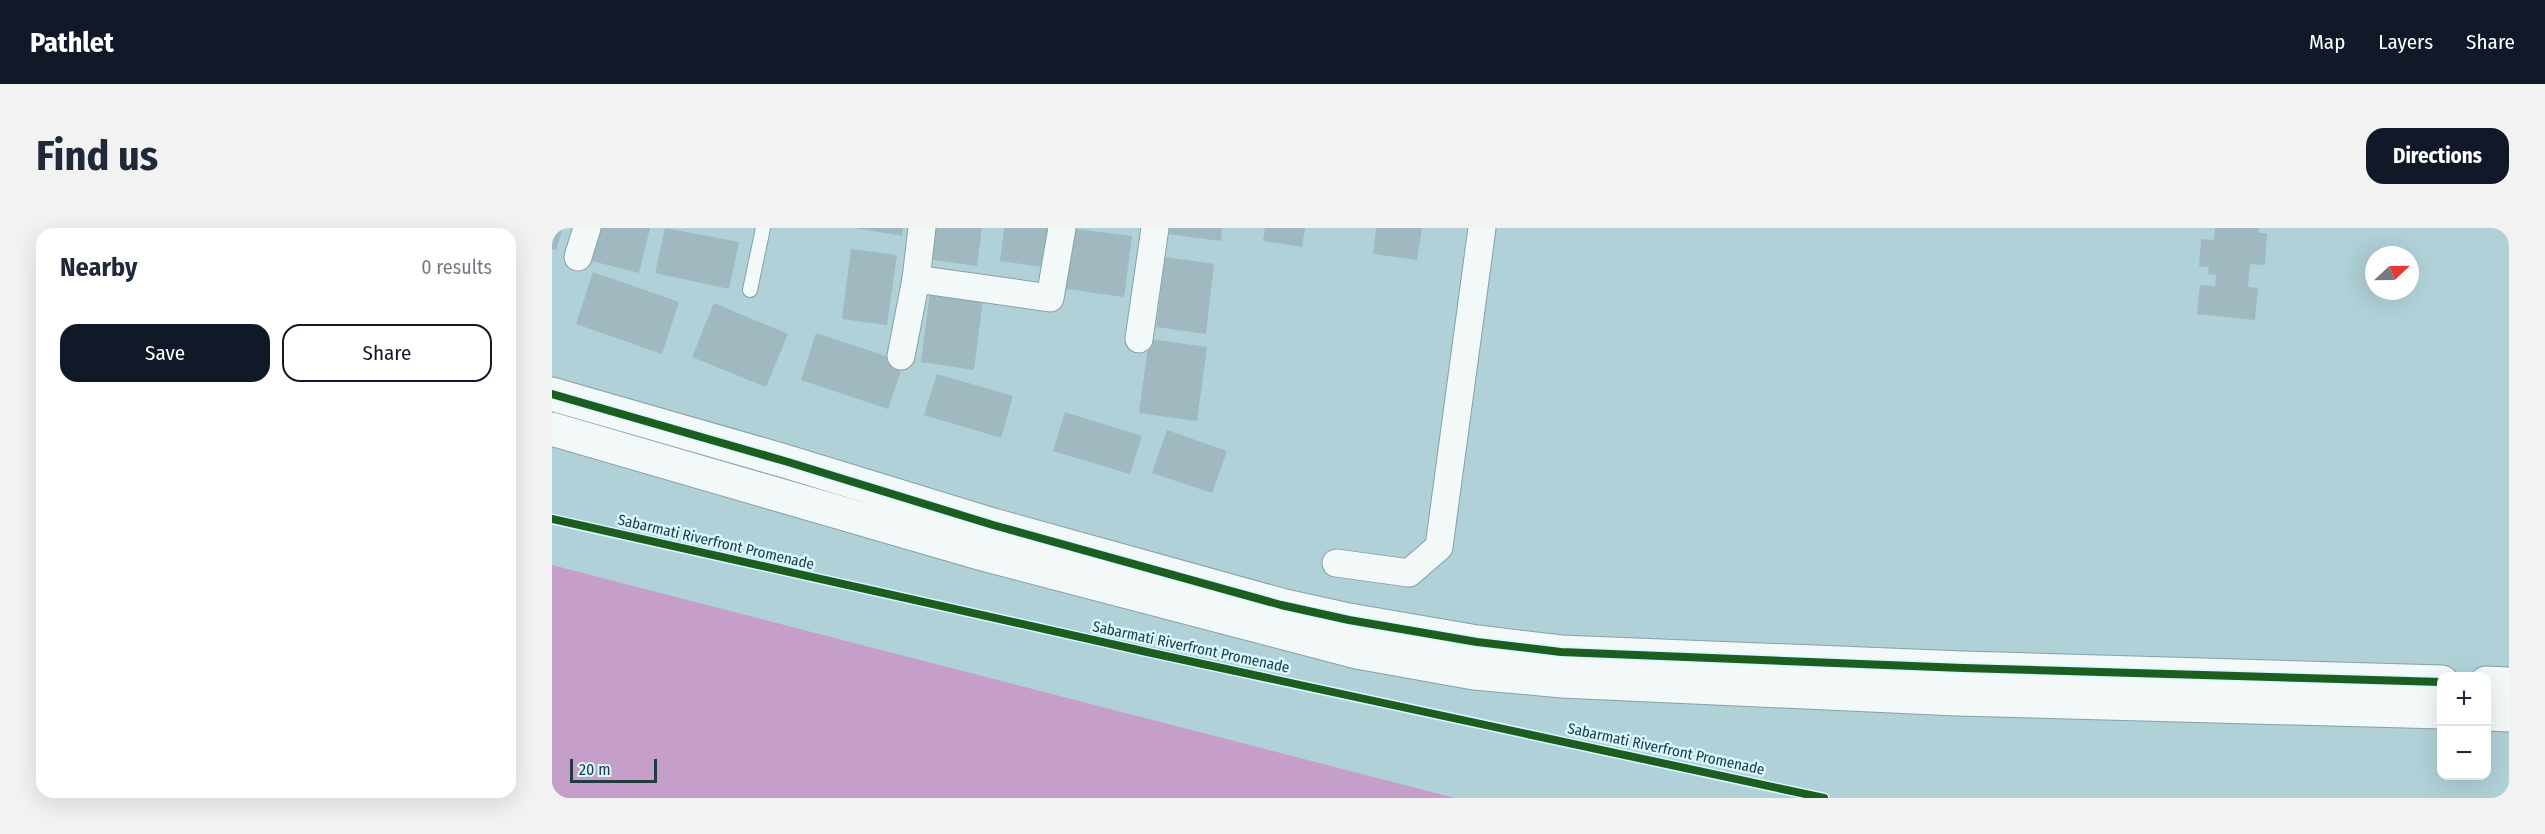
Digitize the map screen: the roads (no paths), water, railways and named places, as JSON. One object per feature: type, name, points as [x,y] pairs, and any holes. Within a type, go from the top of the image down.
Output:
[{"type":"street","points":[[578,257],[586,228]]},
{"type":"street","points":[[901,356],[916,279],[922,228]]},
{"type":"street","points":[[916,279],[1050,298],[1062,228]]},
{"type":"street","points":[[1139,339],[1155,228]]},
{"type":"street","points":[[1336,562],[1409,573],[1439,548],[1482,228]]},
{"type":"street","points":[[552,394],[788,462],[993,525],[1281,605],[1349,620],[1477,642],[1561,652],[1940,668],[2437,682]]},
{"type":"street","points":[[552,429],[1002,559],[1357,652],[1474,673],[1562,681],[1945,698],[2437,712]]},
{"type":"street","points":[[2491,683],[2509,684]]},
{"type":"street","points":[[2491,714],[2509,715]]},
{"type":"lane","points":[[750,290],[764,228]]}]
